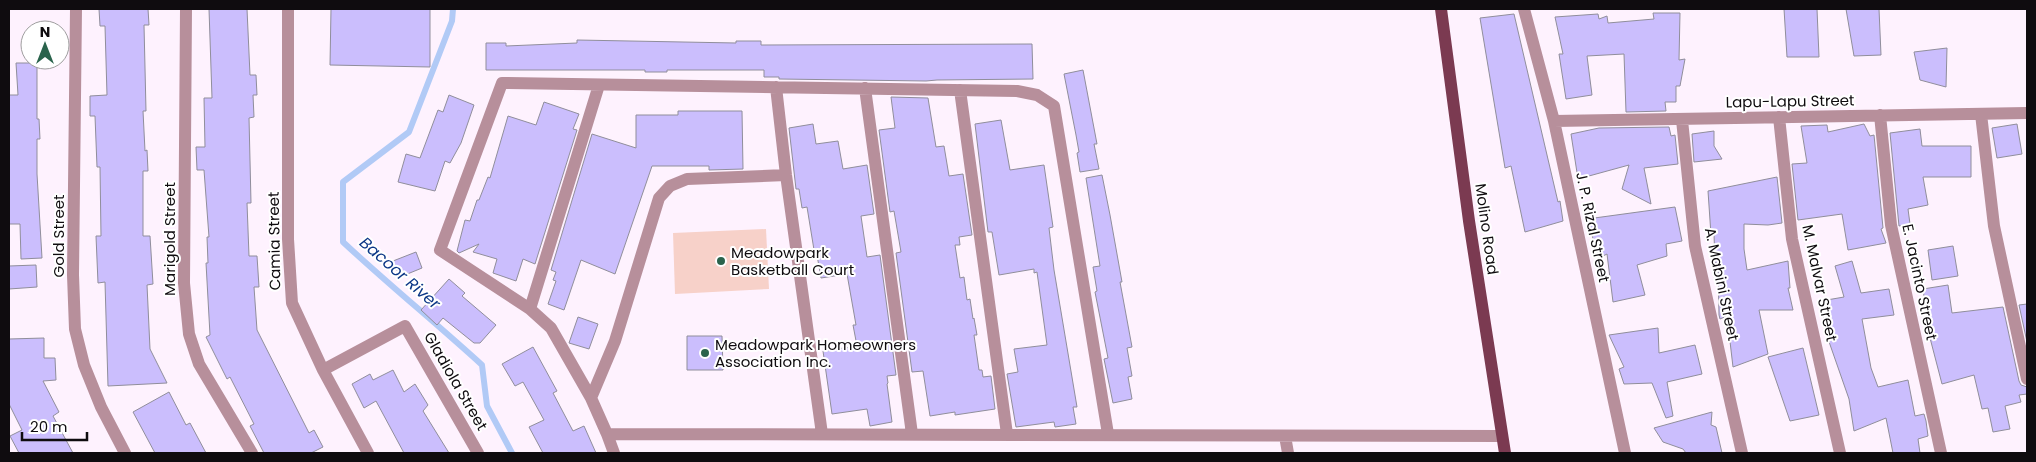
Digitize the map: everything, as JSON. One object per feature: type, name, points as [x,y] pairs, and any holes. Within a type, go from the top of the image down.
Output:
[{"type":"main road","name":"Molino Road","points":[[1441,9],[1469,221],[1505,453]]},
{"type":"street","name":"Gold Street","points":[[76,9],[73,275],[75,329],[84,365],[101,407],[125,453]]},
{"type":"street","name":"Marigold Street","points":[[186,9],[184,283],[189,334],[199,364],[252,453]]},
{"type":"street","name":"Camia Street","points":[[288,9],[288,239],[292,303],[323,370],[368,453]]},
{"type":"street","name":"J. P. Rizal Street","points":[[1524,9],[1554,121],[1624,453]]},
{"type":"street","points":[[614,453],[590,398],[551,328],[530,309],[440,250],[502,83],[1017,91],[1037,95],[1054,106],[1108,434]]},
{"type":"street","points":[[530,309],[599,84]]},
{"type":"street","points":[[776,87],[786,175],[822,434]]},
{"type":"street","points":[[865,88],[912,434]]},
{"type":"street","points":[[960,90],[1007,434]]},
{"type":"street","name":"Lapu-Lapu Street","points":[[1554,121],[2027,113]]},
{"type":"street","points":[[1981,114],[1994,226],[2027,379]]},
{"type":"street","name":"E. Jacinto Street","points":[[1880,115],[1890,225],[1941,453]]},
{"type":"street","name":"M. Malvar Street","points":[[1779,118],[1792,239],[1840,453]]},
{"type":"street","name":"A. Mabini Street","points":[[1682,120],[1695,246],[1742,453]]},
{"type":"street","points":[[590,398],[615,341],[659,198],[670,186],[687,179],[786,175]]},
{"type":"street","name":"Gladiola Street","points":[[323,370],[405,326],[478,453]]},
{"type":"street","points":[[607,434],[1502,436]]},
{"type":"street","points":[[1285,436],[1288,453]]},
{"type":"shaded area","name":"Meadowpark Basketball Court","points":[[766,229],[769,289],[675,294],[673,233]]},
{"type":"building","points":[[99,9],[148,9],[149,25],[144,25],[146,111],[143,111],[148,171],[143,171],[143,236],[150,236],[153,284],[147,285],[150,349],[167,383],[108,386],[105,282],[98,283],[96,236],[101,236],[100,167],[97,167],[95,116],[90,116],[90,96],[107,95],[105,26],[100,26]]},
{"type":"building","points":[[209,9],[247,9],[250,75],[256,75],[257,95],[253,95],[254,117],[249,118],[251,203],[247,203],[249,256],[257,256],[259,287],[254,287],[257,330],[309,433],[314,430],[323,447],[311,453],[264,453],[250,426],[254,424],[230,377],[227,379],[206,337],[210,335],[206,263],[208,263],[207,237],[209,237],[204,170],[197,170],[196,147],[205,147],[204,98],[212,98]]},
{"type":"building","points":[[331,9],[430,9],[430,67],[330,65]]},
{"type":"building","points":[[1784,9],[1817,9],[1819,57],[1787,57]]},
{"type":"building","points":[[1846,9],[1879,9],[1881,55],[1854,56]]},
{"type":"building","points":[[1653,13],[1680,13],[1679,60],[1685,59],[1680,86],[1676,86],[1676,102],[1665,102],[1666,111],[1626,112],[1624,54],[1587,56],[1592,95],[1566,99],[1559,54],[1563,54],[1555,17],[1598,14],[1599,19],[1607,16],[1608,23],[1654,19]]},
{"type":"building","points":[[1514,14],[1558,202],[1560,201],[1563,221],[1525,232],[1511,166],[1505,168],[1480,18]]},
{"type":"building","points":[[577,40],[736,43],[736,41],[761,41],[761,45],[1032,44],[1033,79],[926,81],[779,79],[779,77],[764,77],[764,70],[667,70],[667,72],[645,72],[645,70],[486,70],[486,43],[506,43],[506,46],[577,43]]},
{"type":"building","points":[[1947,48],[1946,87],[1920,80],[1914,52]]},
{"type":"building","points":[[16,63],[20,63],[20,70],[37,70],[37,119],[39,119],[40,139],[37,139],[37,174],[42,258],[21,259],[20,224],[9,224],[9,95],[18,95]]},
{"type":"building","points":[[1083,70],[1097,144],[1094,144],[1099,169],[1080,172],[1077,153],[1079,152],[1064,74]]},
{"type":"building","points":[[449,95],[474,105],[461,143],[450,163],[445,161],[435,191],[398,182],[406,154],[420,158],[438,110],[443,112]]},
{"type":"building","points":[[891,97],[928,98],[936,147],[944,146],[949,176],[963,174],[972,235],[959,237],[960,245],[955,245],[960,278],[964,277],[967,300],[970,299],[974,318],[977,335],[974,335],[979,370],[982,370],[983,377],[991,376],[995,409],[955,415],[955,412],[930,416],[923,371],[912,372],[896,253],[901,252],[894,211],[890,212],[879,130],[895,128]]},
{"type":"building","points":[[544,102],[579,114],[573,129],[577,130],[535,264],[523,259],[516,281],[493,273],[497,259],[473,252],[479,244],[459,253],[457,251],[465,220],[470,221],[477,200],[479,200],[488,177],[490,178],[508,116],[536,125]]},
{"type":"building","points":[[678,111],[742,111],[743,169],[709,170],[709,166],[652,166],[615,274],[581,260],[564,310],[548,304],[556,281],[553,280],[556,272],[551,270],[592,134],[636,148],[636,115],[678,115]]},
{"type":"building","points":[[1001,120],[1010,170],[1044,165],[1053,227],[1049,228],[1054,270],[1077,407],[1073,407],[1076,424],[1055,427],[1054,422],[1016,427],[1007,374],[1018,372],[1014,349],[1047,345],[1037,272],[1034,273],[1034,269],[999,275],[992,232],[988,232],[975,124]]},
{"type":"building","points":[[813,124],[816,144],[838,141],[843,169],[867,165],[874,214],[861,216],[867,257],[880,255],[896,375],[887,376],[892,422],[870,426],[867,409],[832,414],[823,351],[857,346],[853,325],[856,325],[847,274],[821,278],[817,255],[815,256],[807,207],[802,208],[799,189],[796,189],[789,128]]},
{"type":"building","points":[[1864,124],[1870,136],[1874,135],[1883,228],[1881,229],[1886,243],[1848,250],[1842,214],[1798,220],[1792,164],[1807,163],[1801,126],[1827,125],[1828,132]]},
{"type":"building","points":[[2017,124],[2022,154],[1997,158],[1992,128]]},
{"type":"building","points":[[1669,127],[1671,136],[1675,135],[1678,164],[1644,168],[1651,204],[1622,189],[1629,165],[1578,179],[1571,134],[1599,128]]},
{"type":"building","points":[[1920,129],[1922,146],[1971,146],[1971,177],[1923,177],[1928,205],[1908,209],[1910,224],[1899,226],[1890,133]]},
{"type":"building","points":[[1714,131],[1714,146],[1722,159],[1694,162],[1692,134]]},
{"type":"building","points":[[1102,175],[1132,347],[1127,348],[1132,376],[1128,377],[1132,399],[1113,403],[1104,359],[1108,358],[1095,292],[1097,291],[1093,267],[1100,266],[1086,178]]},
{"type":"building","points":[[1777,177],[1782,223],[1768,225],[1744,224],[1744,249],[1747,270],[1788,261],[1790,288],[1788,288],[1793,310],[1759,310],[1768,354],[1733,367],[1727,316],[1720,319],[1719,315],[1718,263],[1715,263],[1714,234],[1711,235],[1708,191]]},
{"type":"building","points":[[1675,207],[1682,241],[1666,244],[1667,256],[1637,265],[1645,295],[1613,302],[1607,254],[1599,258],[1587,219]]},
{"type":"building","points":[[1953,246],[1958,276],[1932,280],[1928,250]]},
{"type":"building","points":[[416,252],[422,268],[400,277],[393,261]]},
{"type":"building","points":[[1852,261],[1861,293],[1889,289],[1894,315],[1862,319],[1871,368],[1878,387],[1908,380],[1915,416],[1924,414],[1926,421],[1928,436],[1918,439],[1920,453],[1893,453],[1886,418],[1854,431],[1849,399],[1827,336],[1821,301],[1844,297],[1835,266]]},
{"type":"building","points":[[36,265],[37,287],[9,289],[9,266]]},
{"type":"building","points":[[449,279],[465,293],[462,296],[496,325],[480,343],[474,343],[443,318],[437,325],[421,310]]},
{"type":"building","points":[[1948,285],[1952,313],[2003,307],[2019,381],[2021,385],[2027,387],[2027,394],[2019,395],[2021,402],[2005,406],[2010,429],[1993,432],[1988,408],[1982,409],[1974,375],[1942,384],[1930,338],[1923,289]]},
{"type":"building","points":[[2027,304],[2027,342],[2019,305]]},
{"type":"building","points":[[578,317],[598,324],[589,349],[569,343]]},
{"type":"building","points":[[1658,328],[1659,353],[1695,345],[1702,374],[1667,382],[1673,416],[1666,418],[1652,383],[1624,384],[1619,369],[1624,367],[1609,335]]},
{"type":"building","name":"Meadowpark Homeowners Association Inc.","points":[[687,336],[722,336],[723,370],[687,370]]},
{"type":"building","points":[[44,338],[44,358],[55,358],[56,380],[43,381],[59,412],[53,416],[73,453],[19,453],[10,436],[22,430],[9,404],[9,339]]},
{"type":"building","points":[[533,347],[557,391],[553,393],[573,431],[584,426],[596,453],[543,453],[529,427],[544,420],[523,382],[515,386],[502,364]]},
{"type":"building","points":[[1803,348],[1819,415],[1790,421],[1768,357]]},
{"type":"building","points":[[393,370],[404,392],[415,384],[428,405],[423,411],[449,453],[404,453],[376,401],[364,408],[352,384],[370,374],[373,380]]},
{"type":"building","points":[[169,392],[186,425],[190,423],[206,453],[155,453],[133,412]]},
{"type":"building","points":[[1712,412],[1711,425],[1716,427],[1722,453],[1686,453],[1683,449],[1663,442],[1654,428]]},
{"type":"waterway","name":"Bacoor River","points":[[453,9],[452,21],[409,132],[343,182],[343,242],[482,365],[487,406],[512,453]]},
{"type":"place","name":"Meadowpark Basketball Court","points":[[721,261]]},
{"type":"place","name":"Meadowpark Homeowners Association Inc.","points":[[705,353]]}]
